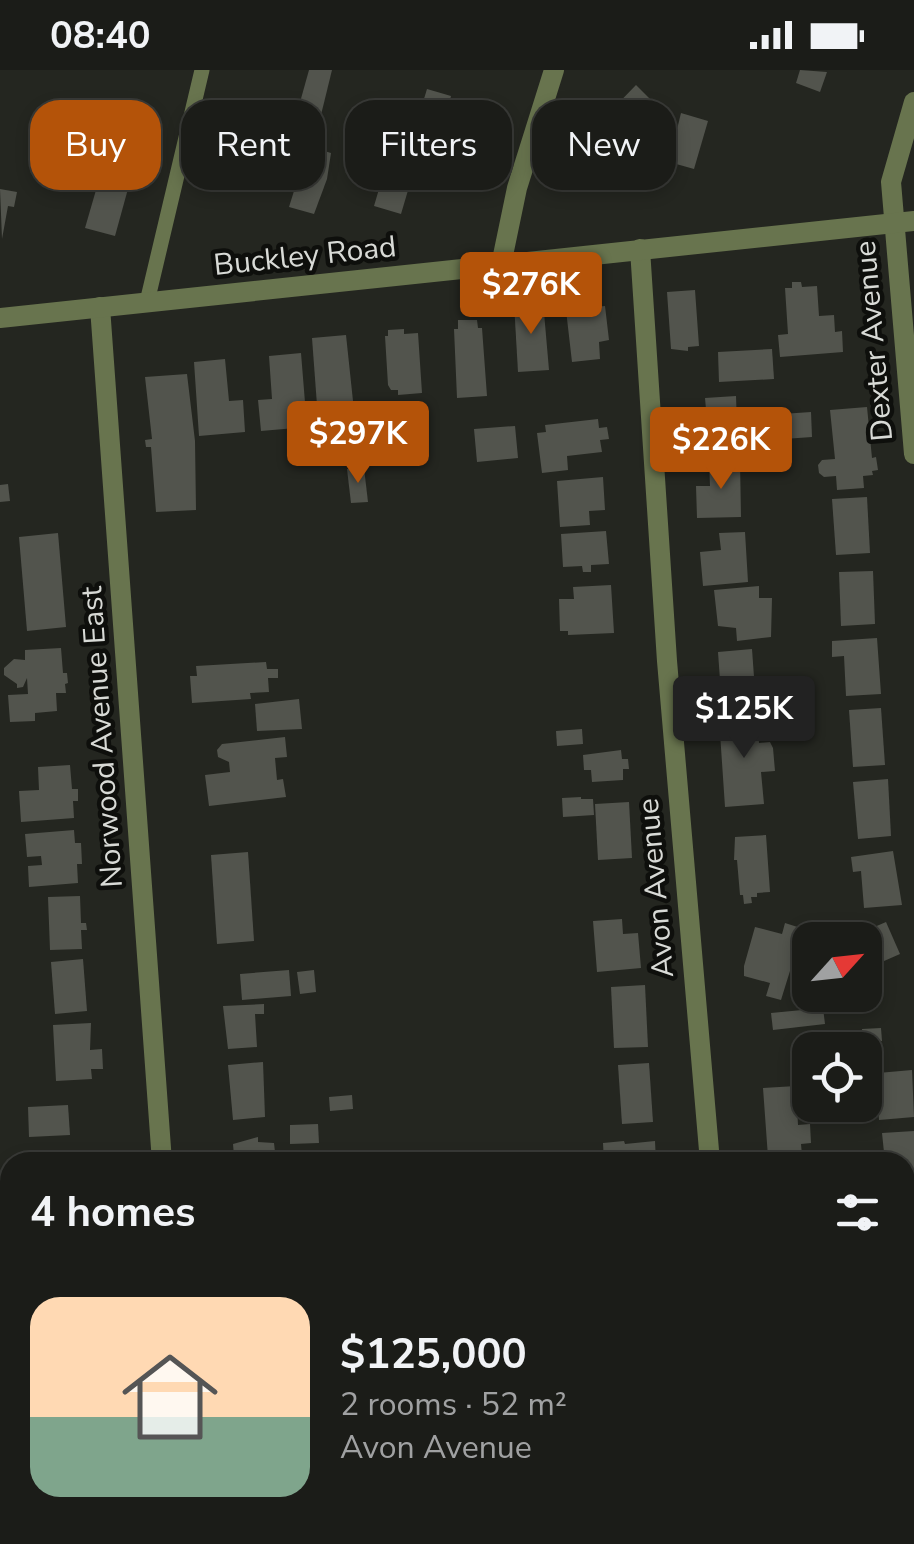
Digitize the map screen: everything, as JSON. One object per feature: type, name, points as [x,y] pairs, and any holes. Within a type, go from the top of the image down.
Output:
[{"type":"street","points":[[501,265],[517,188],[554,70]]},
{"type":"street","name":"Dexter Avenue","points":[[914,102],[891,182],[904,222],[914,454]]},
{"type":"street","name":"Buckley Road","points":[[0,318],[904,222]]},
{"type":"street","name":"Avon Avenue","points":[[640,249],[667,661],[709,1152]]},
{"type":"street","name":"Norwood Avenue East","points":[[100,307],[161,1152]]},
{"type":"lane","points":[[147,302],[202,70]]},
{"type":"building","points":[[309,70],[332,70],[325,100],[301,100]]},
{"type":"building","points":[[800,70],[827,72],[820,92],[796,83]]},
{"type":"building","points":[[636,85],[651,100],[621,100]]},
{"type":"building","points":[[427,89],[451,96],[450,100],[424,100]]},
{"type":"building","points":[[681,113],[708,121],[694,169],[676,164]]},
{"type":"building","points":[[325,151],[331,153],[325,184]]},
{"type":"building","points":[[0,189],[17,192],[14,207],[8,206],[2,239]]},
{"type":"building","points":[[96,190],[128,190],[115,236],[85,228]]},
{"type":"building","points":[[294,190],[323,190],[314,214],[289,207]]},
{"type":"building","points":[[379,190],[408,190],[401,214],[374,206]]},
{"type":"building","points":[[792,282],[801,282],[802,287],[817,286],[819,316],[834,315],[835,332],[842,331],[843,352],[780,357],[778,335],[788,334],[785,288],[792,288]]},
{"type":"building","points":[[695,290],[699,346],[688,347],[688,351],[671,349],[667,292]]},
{"type":"building","points":[[543,301],[549,370],[518,372],[514,303]]},
{"type":"building","points":[[605,306],[609,340],[599,342],[600,359],[572,362],[566,310]]},
{"type":"building","points":[[458,320],[477,320],[478,328],[482,328],[487,396],[457,398],[454,329],[458,329]]},
{"type":"building","points":[[404,329],[404,334],[418,333],[422,393],[398,395],[398,390],[391,390],[388,385],[385,336],[388,330]]},
{"type":"building","points":[[346,335],[353,401],[317,405],[312,338]]},
{"type":"building","points":[[772,349],[774,379],[719,382],[718,352]]},
{"type":"building","points":[[301,353],[307,427],[261,431],[258,400],[272,399],[269,356]]},
{"type":"building","points":[[225,359],[229,401],[243,400],[245,432],[199,436],[194,362]]},
{"type":"building","points":[[187,374],[195,441],[196,510],[156,512],[151,447],[146,447],[145,440],[152,439],[145,377]]},
{"type":"building","points":[[736,396],[738,452],[686,452],[685,425],[707,421],[705,398]]},
{"type":"building","points":[[867,407],[872,458],[876,457],[878,470],[863,476],[864,488],[837,490],[836,476],[824,477],[818,465],[822,460],[835,459],[830,410]]},
{"type":"building","points":[[811,412],[812,437],[784,439],[782,414]]},
{"type":"building","points":[[598,419],[599,428],[607,427],[609,439],[600,440],[602,452],[567,456],[568,470],[542,473],[537,433],[546,432],[545,425]]},
{"type":"building","points":[[421,421],[423,450],[399,452],[396,423]]},
{"type":"building","points":[[515,426],[518,458],[477,462],[474,429]]},
{"type":"building","points":[[740,461],[741,517],[697,518],[696,486],[710,486],[709,462]]},
{"type":"building","points":[[364,468],[368,502],[351,503],[347,469]]},
{"type":"building","points":[[603,477],[605,510],[589,511],[590,525],[560,527],[557,481]]},
{"type":"building","points":[[8,484],[10,501],[0,502],[0,485]]},
{"type":"building","points":[[867,497],[870,553],[836,555],[832,499]]},
{"type":"building","points":[[606,531],[609,564],[591,565],[591,572],[583,572],[582,566],[563,567],[561,534]]},
{"type":"building","points":[[745,532],[748,582],[703,586],[700,552],[721,550],[719,533]]},
{"type":"building","points":[[58,533],[66,627],[27,631],[19,537]]},
{"type":"building","points":[[873,571],[875,624],[841,626],[839,572]]},
{"type":"building","points":[[611,585],[614,633],[568,635],[568,631],[560,631],[559,599],[574,599],[573,587]]},
{"type":"building","points":[[759,586],[759,598],[772,598],[771,637],[737,641],[736,628],[718,626],[714,590]]},
{"type":"building","points":[[877,638],[881,694],[846,696],[844,656],[832,657],[832,641]]},
{"type":"building","points":[[61,648],[68,683],[66,693],[56,693],[57,711],[35,713],[35,721],[10,722],[8,695],[28,694],[27,678],[23,687],[17,688],[4,675],[4,668],[14,659],[25,660],[25,650]]},
{"type":"building","points":[[752,649],[756,705],[722,708],[718,652]]},
{"type":"building","points":[[266,662],[267,669],[278,669],[278,678],[268,678],[269,692],[250,693],[251,699],[192,703],[190,676],[197,676],[196,666]]},
{"type":"building","points":[[299,699],[302,729],[257,731],[255,704]]},
{"type":"building","points":[[881,708],[885,765],[853,767],[849,710]]},
{"type":"building","points":[[757,715],[759,743],[770,742],[775,771],[761,772],[764,804],[725,807],[719,718]]},
{"type":"building","points":[[582,729],[583,744],[557,746],[556,731]]},
{"type":"building","points":[[285,737],[287,757],[275,758],[277,780],[283,779],[286,797],[209,806],[205,775],[230,772],[229,762],[218,757],[217,750],[222,744]]},
{"type":"building","points":[[621,750],[629,769],[623,769],[623,780],[592,782],[591,770],[584,770],[583,755]]},
{"type":"building","points":[[70,765],[72,789],[78,789],[78,801],[73,801],[74,818],[21,822],[19,791],[39,790],[38,767]]},
{"type":"building","points":[[888,779],[891,836],[858,839],[853,782]]},
{"type":"building","points":[[562,798],[593,799],[594,815],[563,817]]},
{"type":"building","points":[[629,802],[632,858],[598,860],[595,804]]},
{"type":"building","points":[[74,830],[75,843],[81,843],[78,883],[29,887],[28,866],[42,865],[41,856],[27,857],[25,834]]},
{"type":"building","points":[[766,835],[770,892],[757,893],[757,897],[751,897],[752,903],[744,904],[734,860],[735,837]]},
{"type":"building","points":[[893,851],[902,905],[864,908],[861,871],[853,872],[851,857]]},
{"type":"building","points":[[248,852],[254,941],[217,944],[211,855]]},
{"type":"building","points":[[80,896],[81,923],[86,923],[87,930],[81,930],[82,949],[50,950],[48,897]]},
{"type":"building","points":[[622,919],[623,934],[638,933],[641,968],[597,972],[593,921]]},
{"type":"building","points":[[886,922],[900,954],[882,962],[882,924]]},
{"type":"building","points":[[785,923],[792,925],[792,964],[781,1000],[766,996],[770,983],[744,976],[744,966],[755,927],[782,934]]},
{"type":"building","points":[[83,959],[87,1011],[55,1014],[51,962]]},
{"type":"building","points":[[289,970],[291,996],[242,1000],[240,974]]},
{"type":"building","points":[[314,970],[316,992],[300,994],[297,972]]},
{"type":"building","points":[[645,985],[648,1047],[614,1048],[611,987]]},
{"type":"building","points":[[264,1004],[264,1014],[255,1014],[257,1047],[228,1049],[223,1006]]},
{"type":"building","points":[[824,1012],[825,1024],[773,1030],[771,1013]]},
{"type":"building","points":[[91,1023],[90,1050],[102,1049],[103,1069],[91,1069],[92,1079],[56,1081],[53,1025]]},
{"type":"building","points":[[881,1028],[881,1032],[862,1032]]},
{"type":"building","points":[[263,1062],[265,1117],[233,1120],[228,1065]]},
{"type":"building","points":[[649,1063],[653,1122],[622,1124],[618,1065]]},
{"type":"building","points":[[912,1070],[914,1117],[882,1120],[882,1073]]},
{"type":"building","points":[[792,1086],[792,1122],[810,1124],[811,1143],[801,1144],[802,1152],[768,1152],[763,1088]]},
{"type":"building","points":[[352,1095],[353,1109],[330,1111],[329,1097]]},
{"type":"building","points":[[68,1105],[70,1135],[29,1137],[28,1107]]},
{"type":"building","points":[[318,1124],[319,1143],[290,1144],[290,1125]]},
{"type":"building","points":[[914,1131],[914,1152],[884,1152],[882,1133]]},
{"type":"building","points":[[258,1137],[258,1142],[274,1143],[275,1152],[234,1152],[233,1144]]},
{"type":"building","points":[[655,1141],[656,1152],[603,1152],[603,1143]]}]
